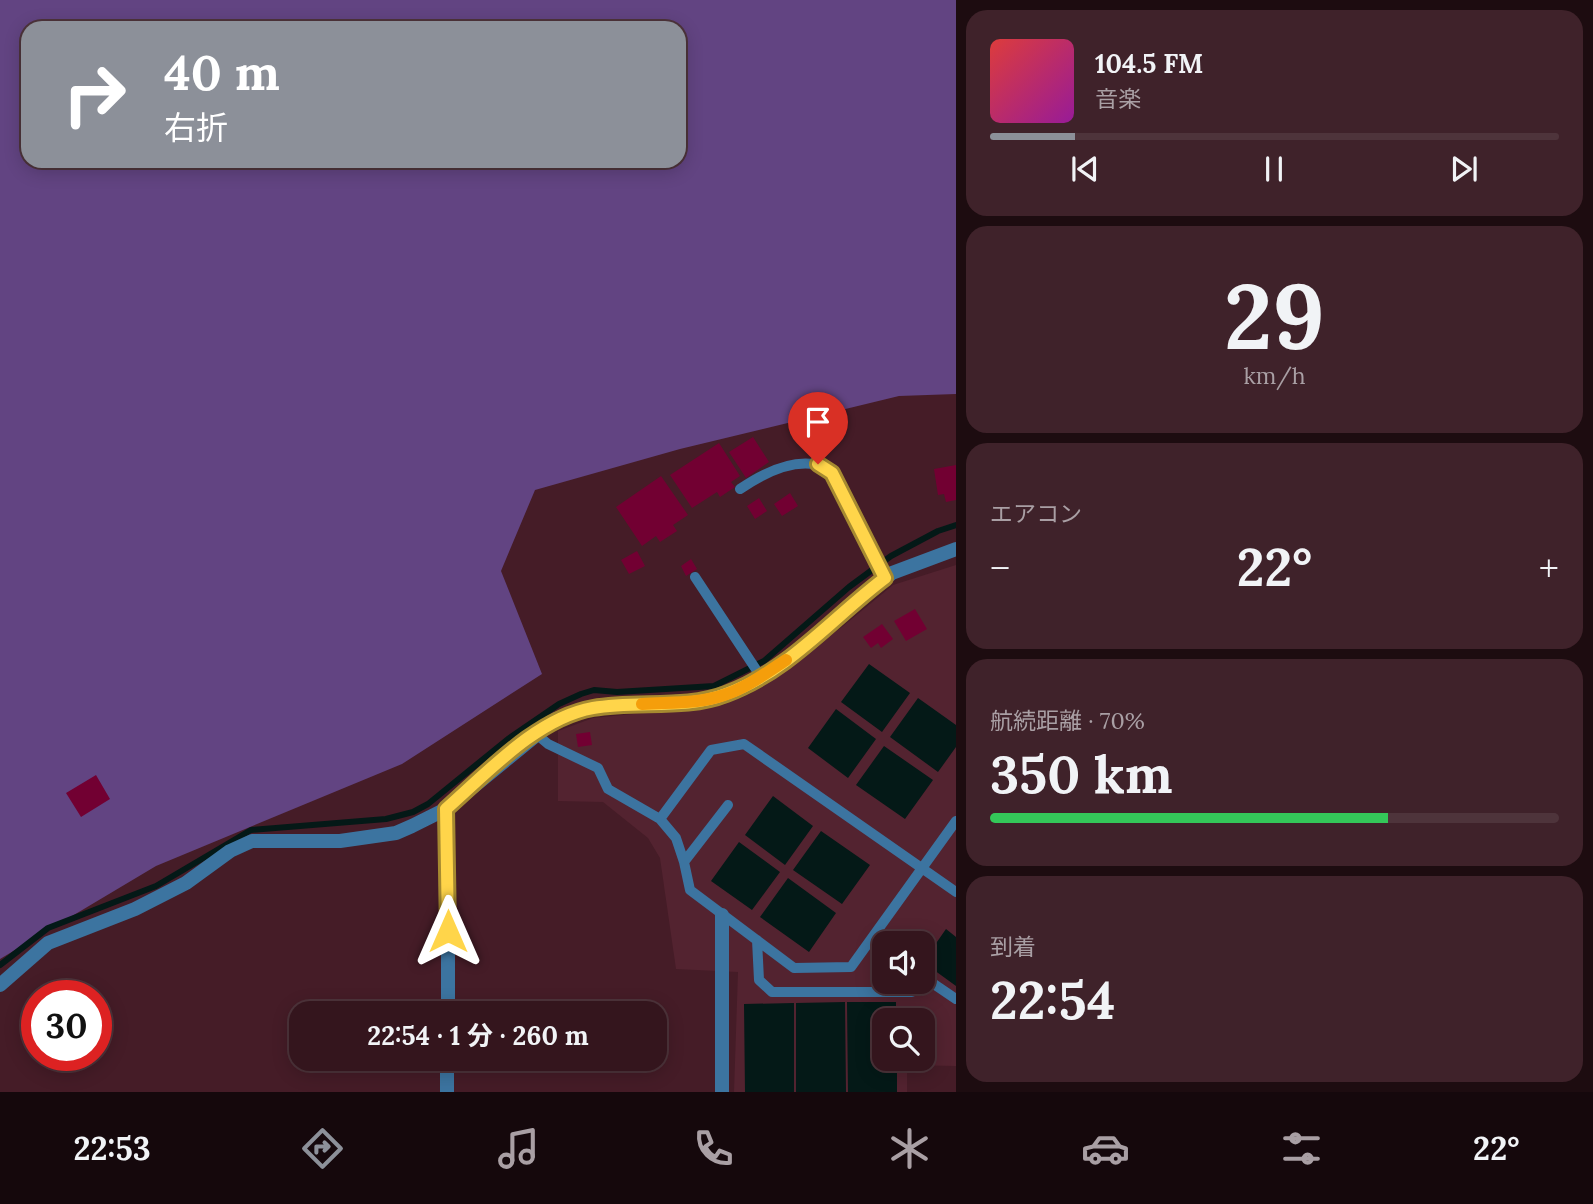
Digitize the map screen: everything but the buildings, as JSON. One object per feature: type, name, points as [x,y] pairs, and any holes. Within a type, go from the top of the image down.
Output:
[{"type":"street","points":[[0,985],[48,943],[135,909],[186,883],[230,852],[253,841],[340,841],[396,833],[446,809],[535,733],[556,719],[595,707],[705,700],[737,690],[796,654],[885,578],[956,549]]},
{"type":"street","points":[[446,809],[447,1001]]},
{"type":"street","points":[[722,915],[722,1092]]},
{"type":"street","points":[[447,1071],[447,1092]]},
{"type":"lane","points":[[740,489],[760,475],[791,465],[818,464],[827,468],[885,578]]},
{"type":"lane","points":[[695,577],[761,677]]},
{"type":"lane","points":[[535,733],[548,744],[598,768],[608,789],[660,819],[676,838],[690,890],[794,968],[851,967],[956,821]]},
{"type":"lane","points":[[660,819],[711,750],[744,744],[956,892]]},
{"type":"lane","points":[[684,862],[728,805]]},
{"type":"lane","points":[[757,940],[759,980],[772,992],[872,992]]},
{"type":"lane","points":[[935,985],[956,999]]},
{"type":"shaded area","points":[[0,0],[956,0],[956,394],[899,396],[680,449],[535,490],[501,571],[542,674],[402,764],[156,866],[0,959]]},
{"type":"shaded area","points":[[956,565],[956,1066],[935,1066],[935,1008],[872,1008],[872,1071],[907,1071],[907,1092],[734,1092],[738,972],[676,969],[660,858],[648,838],[603,802],[558,801],[558,731],[593,718],[723,705],[750,694],[842,627],[893,585]]},
{"type":"shaded area","points":[[869,664],[910,693],[882,732],[841,702]]},
{"type":"shaded area","points":[[918,698],[956,725],[956,747],[938,772],[890,737]]},
{"type":"shaded area","points":[[836,709],[876,739],[848,778],[808,748]]},
{"type":"shaded area","points":[[884,746],[933,780],[905,819],[856,785]]},
{"type":"shaded area","points":[[773,796],[813,826],[785,865],[745,835]]},
{"type":"shaded area","points":[[821,831],[870,865],[842,904],[793,870]]},
{"type":"shaded area","points":[[739,842],[780,872],[752,910],[711,881]]},
{"type":"shaded area","points":[[788,878],[836,913],[809,952],[760,917]]},
{"type":"shaded area","points":[[946,929],[956,937],[956,986],[935,971],[935,945]]},
{"type":"shaded area","points":[[845,1002],[846,1092],[796,1092],[796,1003]]},
{"type":"shaded area","points":[[847,1002],[896,1002],[896,1008],[872,1008],[872,1071],[897,1071],[897,1092],[848,1092]]},
{"type":"shaded area","points":[[794,1003],[794,1092],[745,1092],[744,1004]]},
{"type":"waterway","points":[[0,965],[48,928],[156,886],[251,830],[386,819],[413,812],[428,804],[508,739],[559,704],[581,694],[594,690],[617,692],[714,686],[764,661],[849,587],[891,556],[938,531],[956,525]]},
{"type":"slow traffic","points":[[642,704],[705,700],[723,696],[755,681],[786,660]]},
{"type":"route","points":[[448,931],[446,809],[535,733],[556,719],[595,707],[705,700],[737,690],[796,654],[885,578],[832,473],[818,464]]}]
